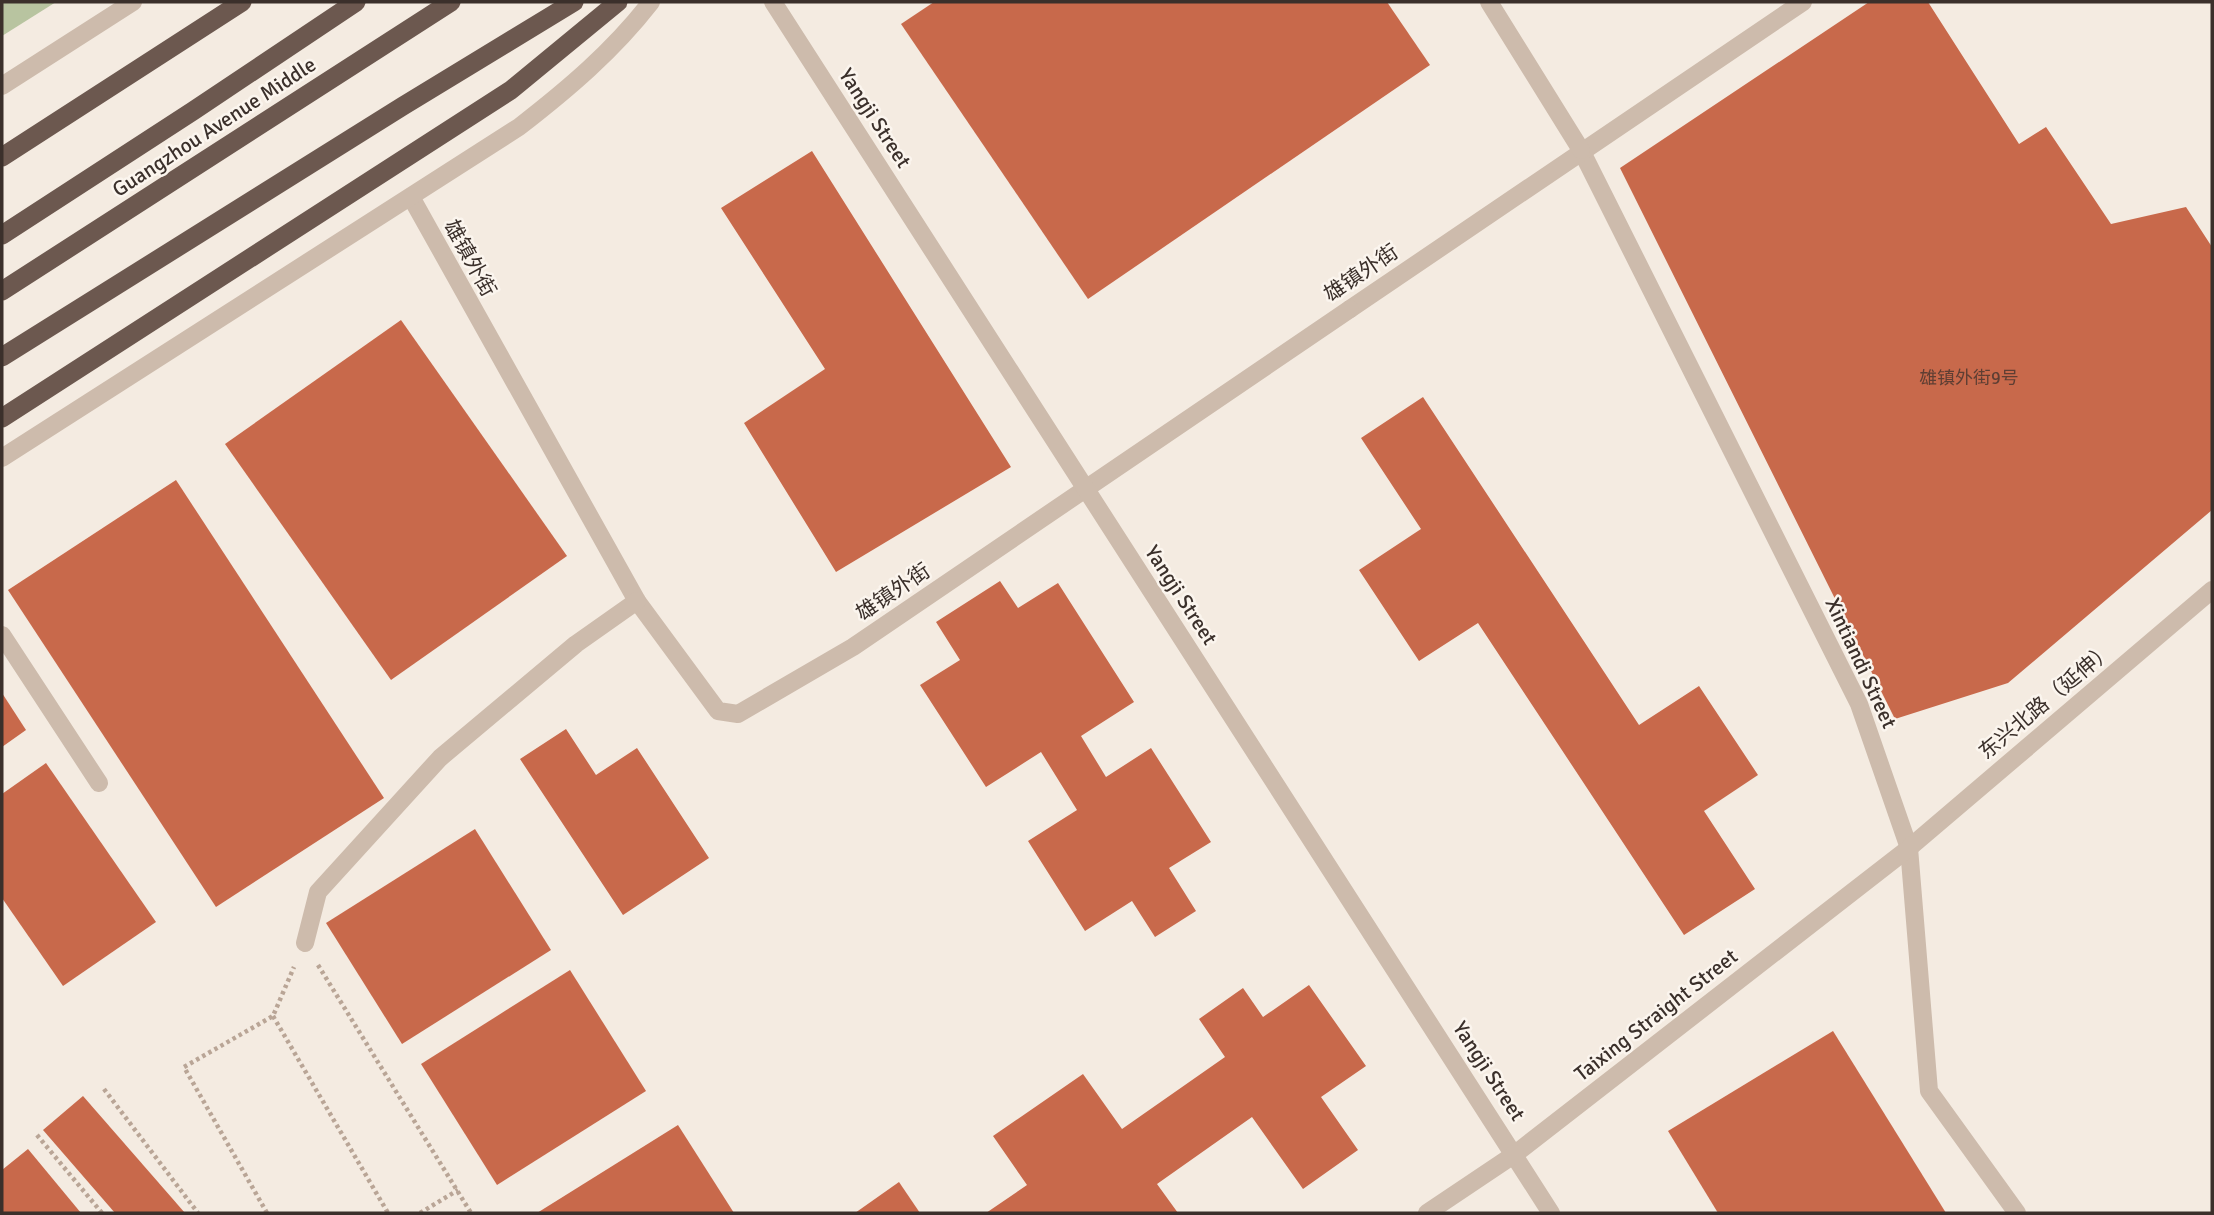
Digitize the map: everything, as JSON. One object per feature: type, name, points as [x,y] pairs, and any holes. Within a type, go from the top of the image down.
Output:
[{"type":"highway","points":[[2,157],[242,2]]},
{"type":"highway","name":"Guangzhou Avenue Middle","points":[[2,234],[356,2]]},
{"type":"highway","name":"Guangzhou Avenue Middle","points":[[2,291],[451,2]]},
{"type":"highway","points":[[2,357],[574,2]]},
{"type":"highway","points":[[2,418],[510,90],[618,2]]},
{"type":"street","points":[[2,86],[133,2]]},
{"type":"street","points":[[2,458],[519,127],[600,60],[651,2]]},
{"type":"street","name":"Yangji Street","points":[[773,2],[1551,1213]]},
{"type":"street","name":"Xintiandi Street","points":[[1489,2],[1581,150],[1859,704],[1909,848],[1929,1091],[2017,1213]]},
{"type":"street","name":"雄镇外街","points":[[411,197],[637,601],[718,711],[738,714],[853,647],[1581,150],[1803,2]]},
{"type":"street","name":"东兴北路（延伸）","points":[[1909,848],[2212,590]]},
{"type":"street","points":[[305,943],[318,892],[440,758],[576,644],[637,601]]},
{"type":"street","points":[[2,635],[99,783]]},
{"type":"street","name":"Taixing Straight Street","points":[[1427,1213],[1515,1154],[1909,848]]},
{"type":"path","points":[[267,1213],[184,1067],[273,1016],[305,943]]},
{"type":"path","points":[[305,943],[471,1213]]},
{"type":"path","points":[[273,1016],[388,1213]]},
{"type":"path","points":[[104,1089],[198,1213]]},
{"type":"path","points":[[37,1135],[102,1213]]},
{"type":"path","points":[[420,1213],[458,1190]]},
{"type":"green space","points":[[2,2],[56,2],[2,36]]},
{"type":"building","points":[[934,2],[1387,2],[1430,65],[1088,299],[901,24]]},
{"type":"building","points":[[1869,2],[1928,2],[2019,144],[2046,127],[2111,224],[2186,207],[2212,247],[2212,510],[2008,683],[1895,719],[1620,168]]},
{"type":"building","points":[[812,151],[1011,467],[836,572],[744,423],[825,369],[721,208]]},
{"type":"building","points":[[401,320],[567,556],[391,680],[225,444]]},
{"type":"building","points":[[1423,397],[1639,725],[1699,686],[1758,775],[1704,811],[1755,889],[1684,935],[1478,623],[1419,661],[1359,570],[1421,529],[1361,438]]},
{"type":"building","points":[[176,480],[384,798],[216,907],[8,590]]},
{"type":"building","points":[[1000,581],[1018,608],[1058,583],[1134,702],[1081,736],[1106,777],[1151,748],[1211,842],[1169,868],[1196,911],[1155,937],[1132,901],[1085,931],[1028,841],[1077,810],[1041,752],[986,787],[920,685],[960,660],[936,622]]},
{"type":"building","points":[[2,693],[26,730],[2,747]]},
{"type":"building","points":[[566,729],[596,775],[637,748],[709,858],[623,915],[520,759]]},
{"type":"building","points":[[46,763],[156,922],[63,986],[2,898],[2,794]]},
{"type":"building","points":[[475,829],[551,950],[402,1044],[326,923]]},
{"type":"building","points":[[570,970],[646,1091],[497,1185],[421,1064]]},
{"type":"building","points":[[1309,985],[1366,1066],[1321,1097],[1358,1150],[1303,1189],[1252,1117],[1157,1184],[1178,1213],[986,1213],[1027,1185],[993,1136],[1083,1074],[1122,1129],[1225,1057],[1199,1019],[1243,988],[1263,1017]]},
{"type":"building","points":[[1833,1031],[1946,1213],[1718,1213],[1668,1131]]},
{"type":"building","points":[[83,1096],[185,1213],[115,1213],[43,1130]]},
{"type":"building","points":[[678,1125],[734,1213],[537,1213]]},
{"type":"building","points":[[28,1149],[81,1213],[2,1213],[2,1170]]},
{"type":"building","points":[[899,1182],[920,1213],[855,1213]]}]
